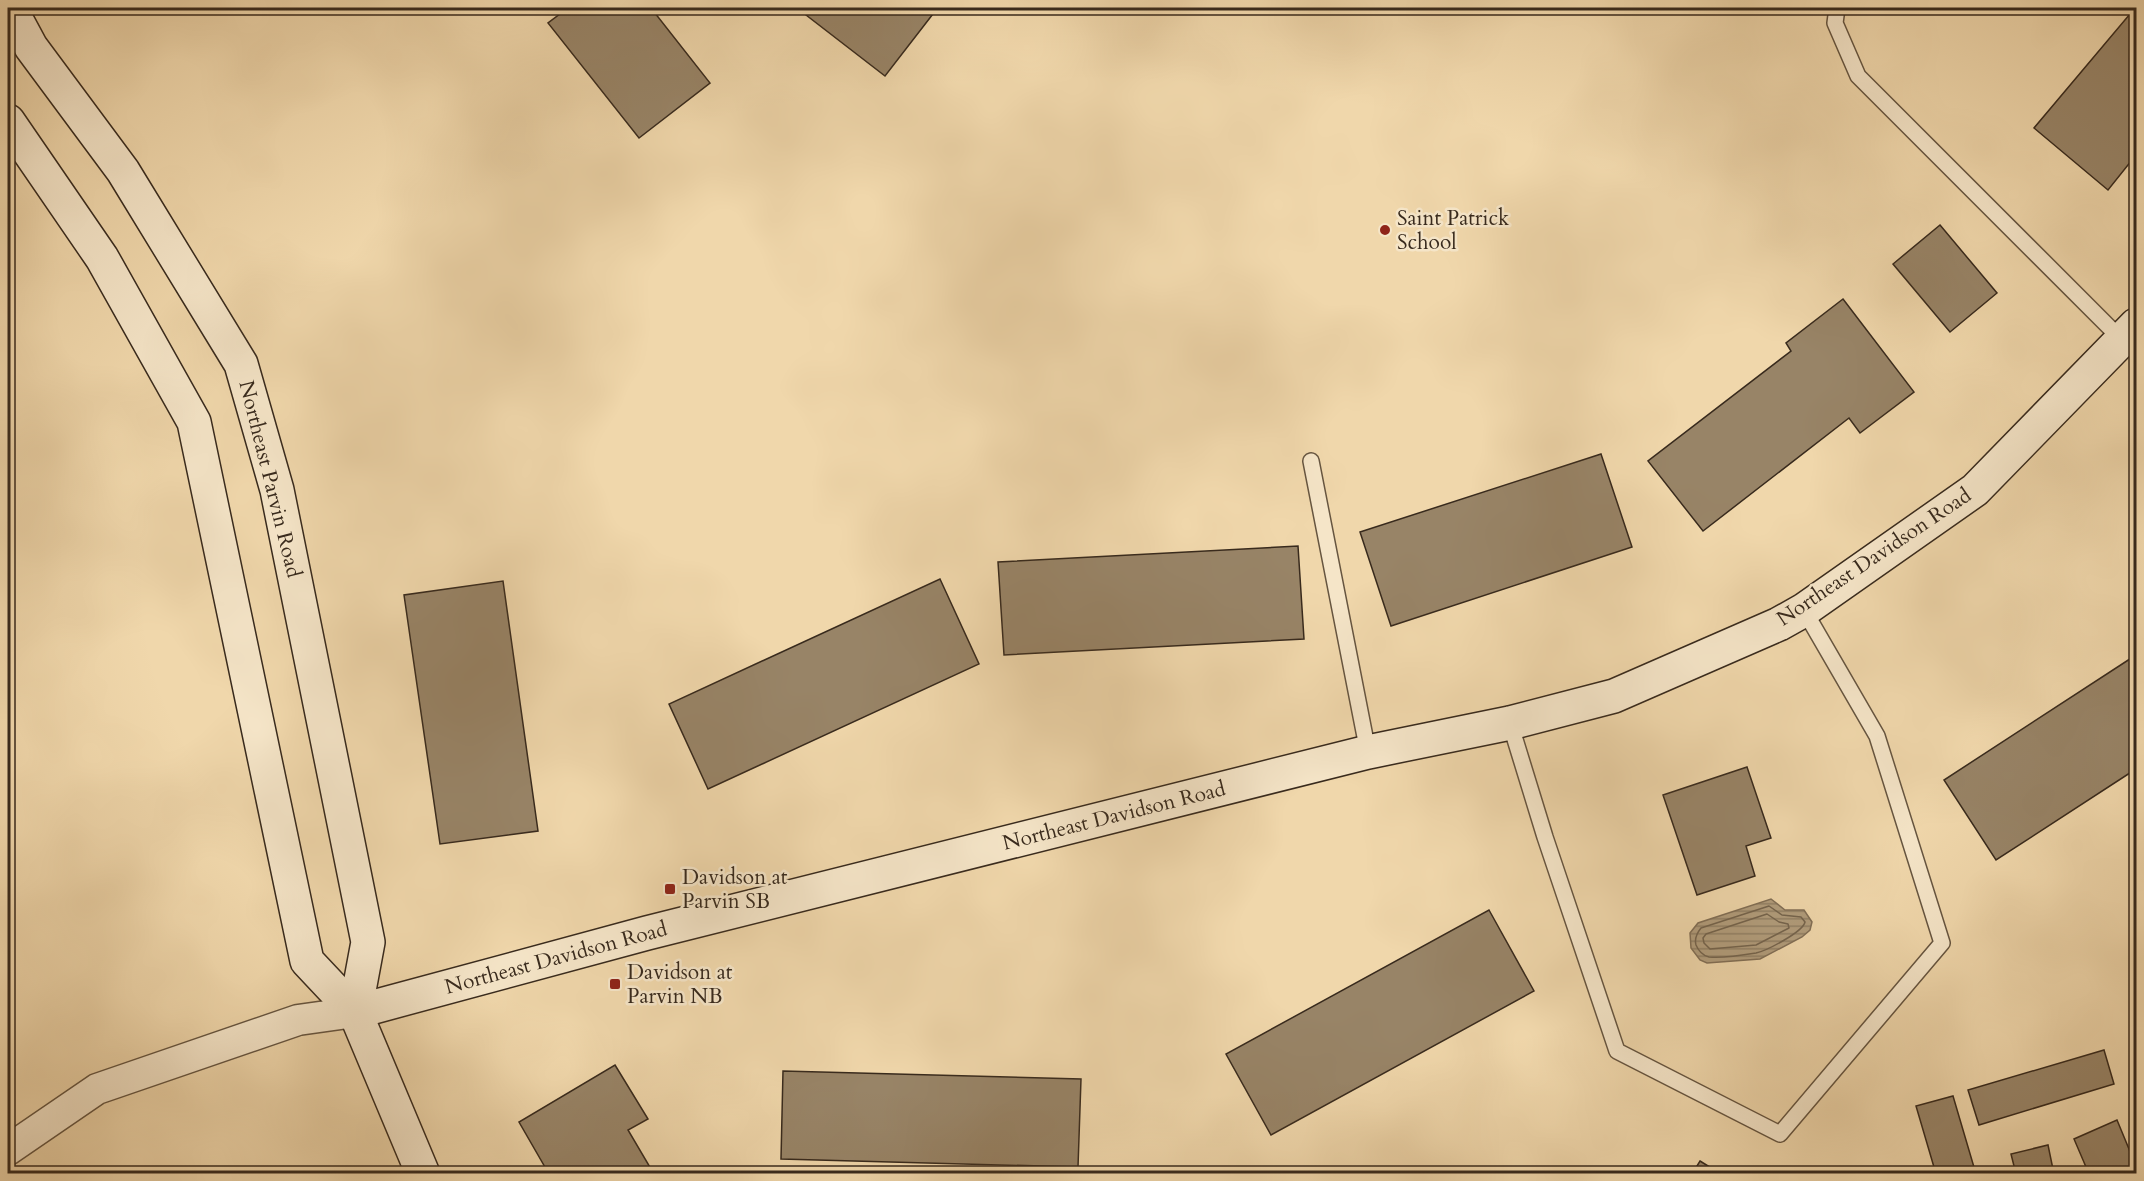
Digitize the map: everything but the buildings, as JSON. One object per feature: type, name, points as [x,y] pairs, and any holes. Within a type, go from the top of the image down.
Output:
[{"type":"main road","name":"Northeast Parvin Road","points":[[10,8],[19,53],[123,171],[241,364],[276,490],[368,942],[355,1012]]},
{"type":"main road","points":[[8,121],[102,258],[194,422],[307,960],[355,1012],[423,1173]]},
{"type":"main road","name":"Northeast Davidson Road","points":[[355,1012],[647,933],[1368,752],[1510,723],[1614,696],[1779,624],[1804,610],[1975,490],[2129,332]]},
{"type":"street","name":"Northeast Davidson Road","points":[[8,1150],[97,1089],[298,1020],[355,1012]]},
{"type":"lane","points":[[1837,8],[1835,23],[1858,76],[2129,332]]},
{"type":"lane","points":[[1311,461],[1368,752]]},
{"type":"lane","points":[[1510,723],[1545,837],[1617,1051],[1779,1134],[1942,943],[1877,736],[1804,610]]},
{"type":"water","points":[[1771,899],[1785,910],[1804,910],[1812,922],[1810,930],[1802,937],[1760,959],[1707,963],[1700,960],[1691,948],[1690,933],[1698,923]]},
{"type":"place","name":"Saint Patrick School","points":[[1385,230]]},
{"type":"place","name":"Davidson at Parvin SB","points":[[670,889]]},
{"type":"place","name":"Davidson at Parvin NB","points":[[615,984]]}]
